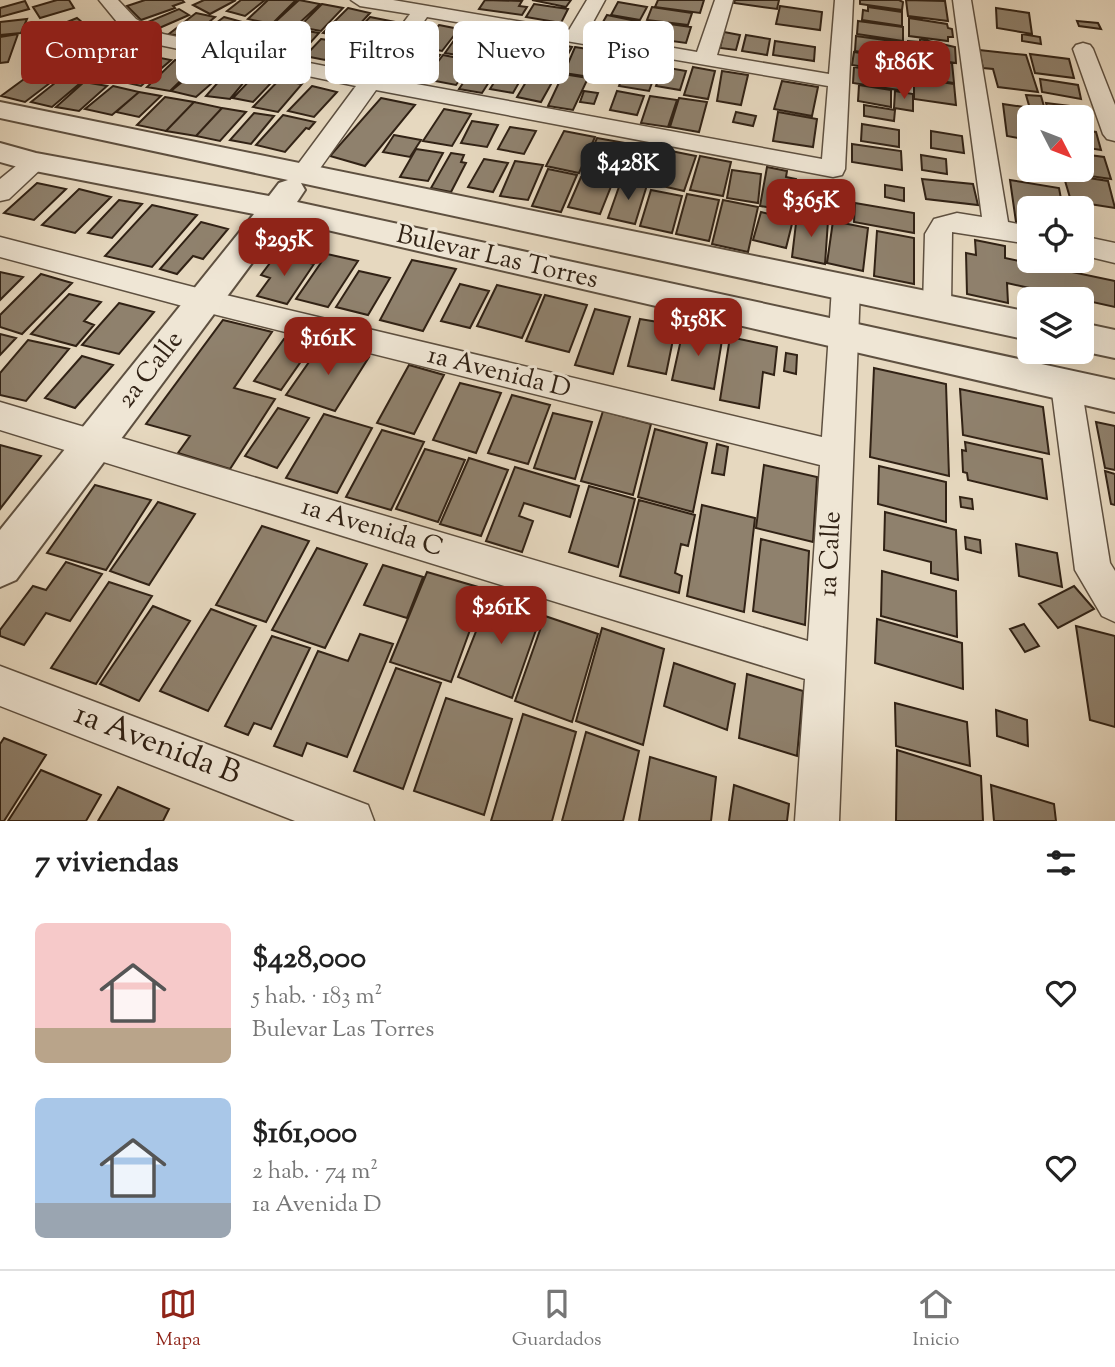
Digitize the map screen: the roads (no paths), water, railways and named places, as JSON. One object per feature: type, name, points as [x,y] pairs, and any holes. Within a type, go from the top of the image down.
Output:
[{"type":"street","points":[[108,0],[123,20],[138,31],[157,39],[325,73]]},
{"type":"street","points":[[360,0],[422,11],[461,8],[575,37],[839,82]]},
{"type":"street","points":[[575,37],[596,0]]},
{"type":"street","points":[[705,60],[724,0]]},
{"type":"street","points":[[381,84],[833,169],[844,0]]},
{"type":"street","points":[[962,0],[996,228]]},
{"type":"street","points":[[415,21],[422,11]]},
{"type":"street","points":[[1083,49],[1115,134]]},
{"type":"street","points":[[302,175],[369,84]]},
{"type":"street","name":"Bulevar Las Torres","points":[[0,110],[1017,324]]},
{"type":"street","name":"Bulevar Las Torres","points":[[0,152],[35,162],[277,208],[1115,396]]},
{"type":"street","points":[[0,193],[35,162]]},
{"type":"street","name":"2a Calle","points":[[0,565],[302,175]]},
{"type":"street","points":[[937,307],[938,234],[943,225],[957,222],[1017,232]]},
{"type":"street","name":"1a Avenida D","points":[[0,247],[205,301],[837,455]]},
{"type":"street","points":[[1094,249],[1115,253]]},
{"type":"street","name":"1a Calle","points":[[817,821],[846,288]]},
{"type":"street","points":[[1094,340],[1115,344]]},
{"type":"street","points":[[1066,385],[1093,570],[1115,603]]},
{"type":"street","name":"1a Avenida C","points":[[0,416],[825,666]]},
{"type":"street","name":"1a Avenida B","points":[[0,686],[352,821]]}]
